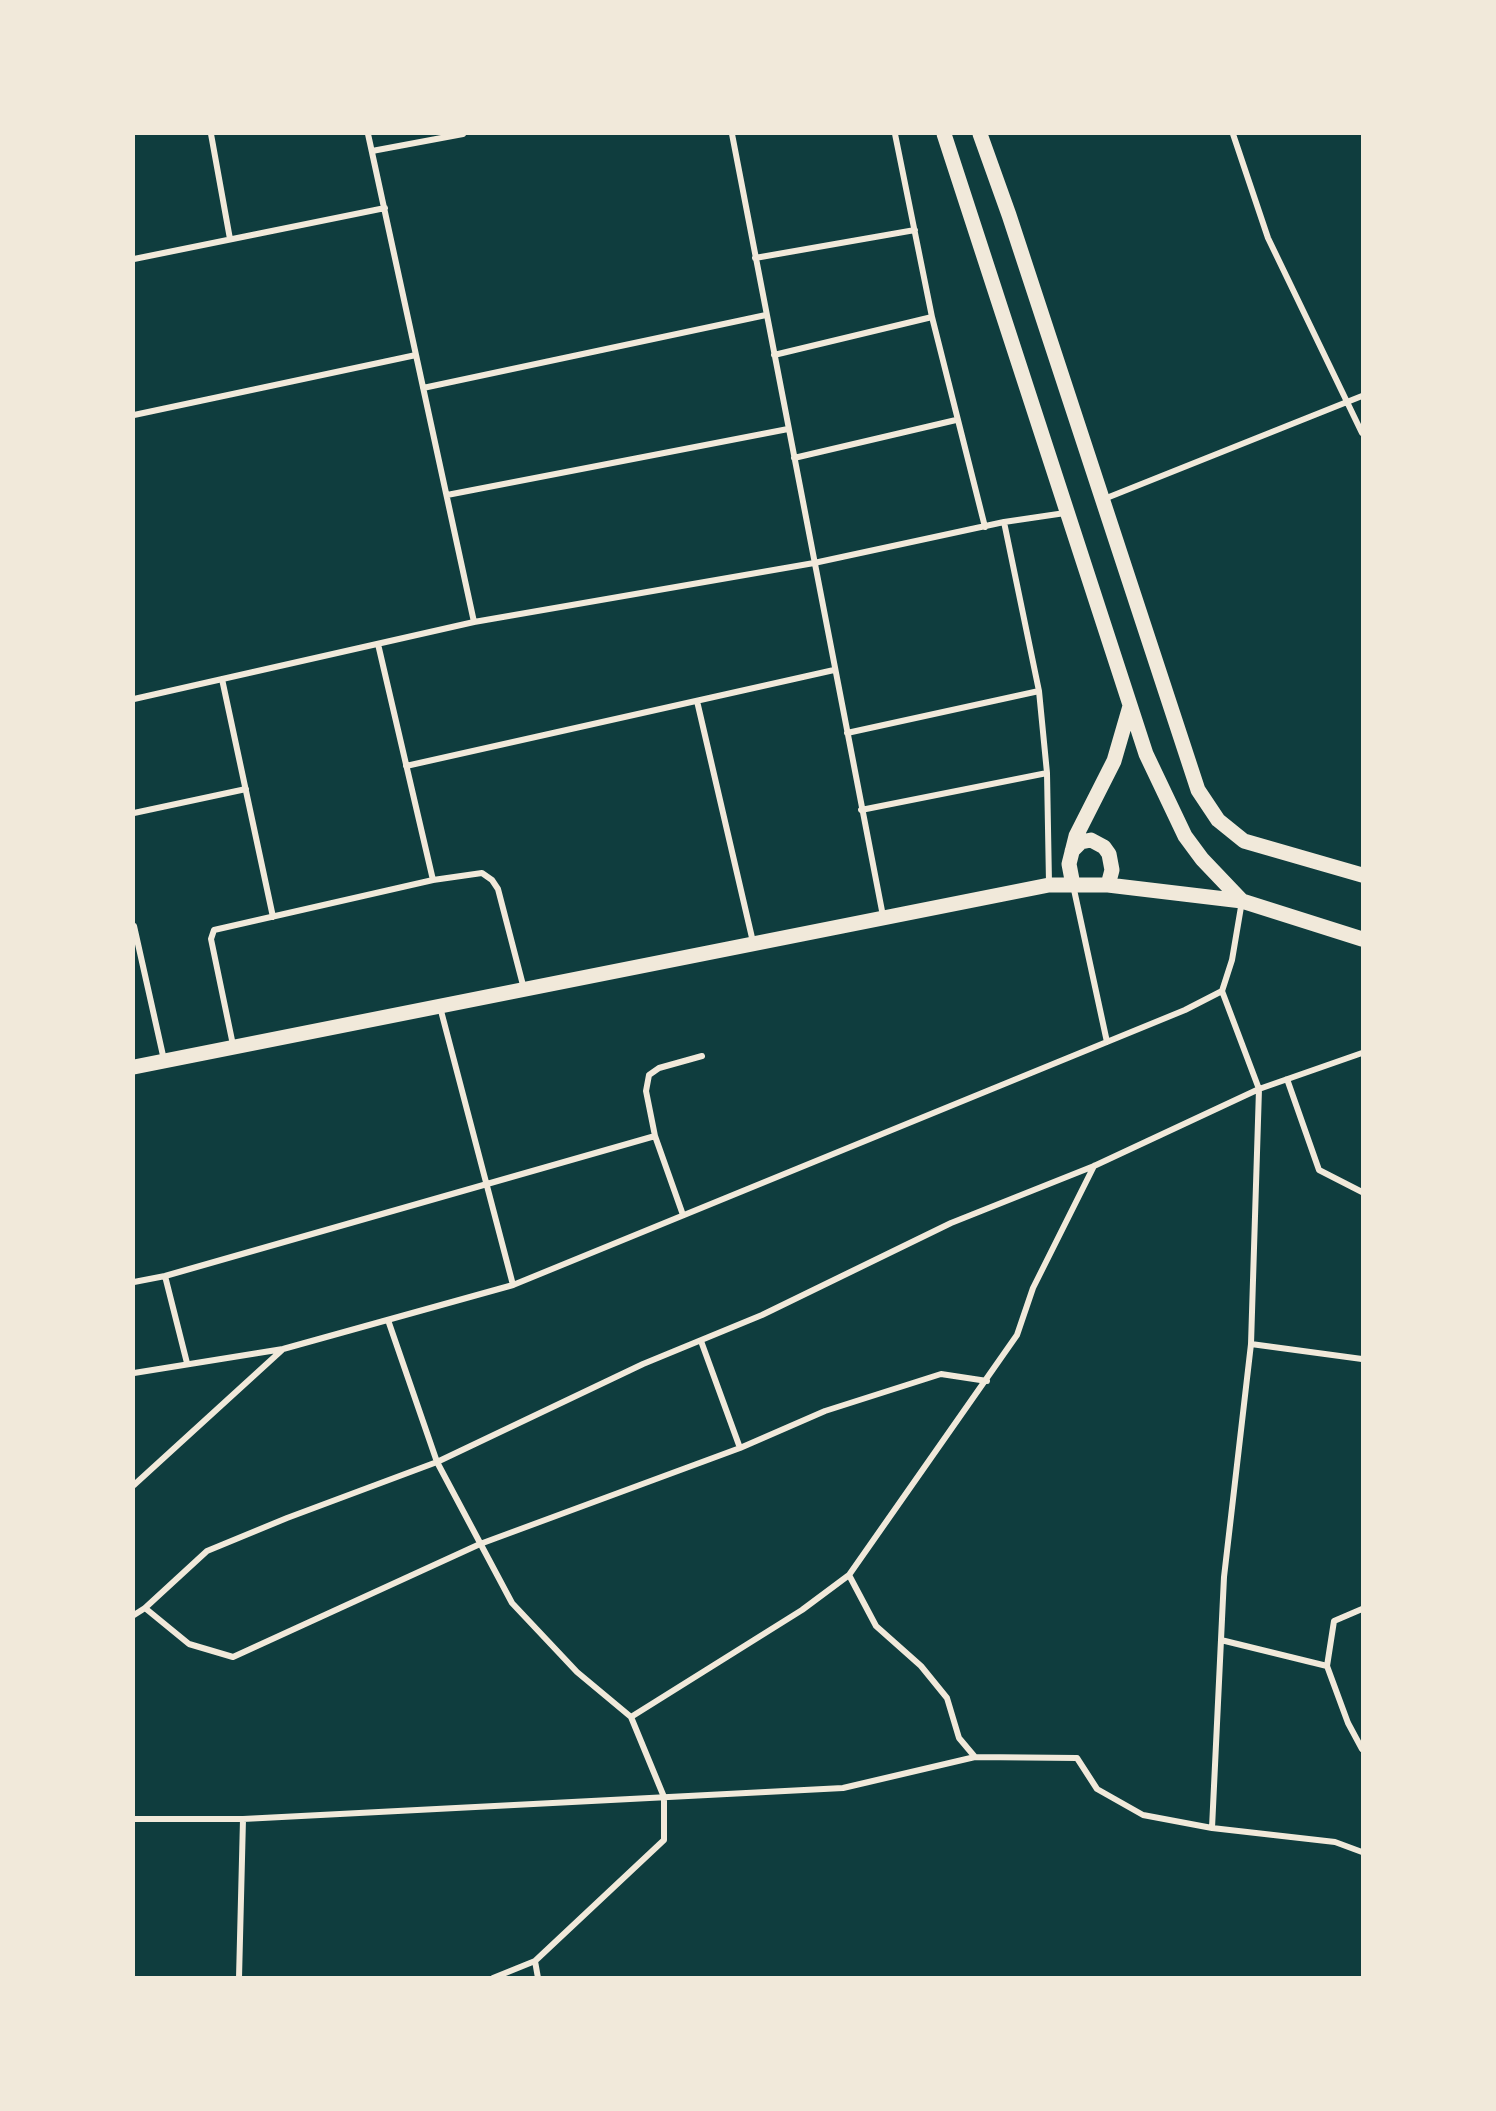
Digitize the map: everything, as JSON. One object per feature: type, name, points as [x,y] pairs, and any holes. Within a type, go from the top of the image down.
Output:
[{"type":"main road","points":[[944,134],[1155,777],[1185,836],[1202,859],[1242,901]]},
{"type":"main road","points":[[980,134],[1009,215],[1190,772],[1207,806],[1230,832],[1244,841],[1362,876]]},
{"type":"main road","points":[[1073,885],[1069,864],[1076,836],[1114,761],[1130,706]]},
{"type":"main road","points":[[1072,851],[1081,842],[1091,840],[1104,848],[1109,854],[1113,870],[1108,885]]},
{"type":"main road","points":[[134,1067],[883,916],[1049,885],[1108,885],[1242,901],[1362,939]]},
{"type":"street","points":[[211,134],[230,239]]},
{"type":"street","points":[[368,134],[474,622]]},
{"type":"street","points":[[372,151],[463,134]]},
{"type":"street","points":[[732,134],[883,916]]},
{"type":"street","points":[[895,134],[932,318],[956,420],[985,527]]},
{"type":"street","points":[[1233,134],[1268,238],[1362,433]]},
{"type":"street","points":[[134,259],[385,208]]},
{"type":"street","points":[[755,258],[915,230]]},
{"type":"street","points":[[423,387],[766,315]]},
{"type":"street","points":[[774,355],[932,318]]},
{"type":"street","points":[[134,415],[417,355]]},
{"type":"street","points":[[1102,500],[1362,396]]},
{"type":"street","points":[[794,458],[956,420]]},
{"type":"street","points":[[447,495],[788,429]]},
{"type":"street","points":[[134,699],[474,622],[814,563],[1004,522],[1069,512]]},
{"type":"street","points":[[1004,522],[1039,691],[1047,773],[1049,885]]},
{"type":"street","points":[[378,644],[432,880]]},
{"type":"street","points":[[406,766],[834,670]]},
{"type":"street","points":[[222,679],[273,916]]},
{"type":"street","points":[[846,733],[1039,691]]},
{"type":"street","points":[[697,700],[753,942]]},
{"type":"street","points":[[861,810],[1047,773]]},
{"type":"street","points":[[134,813],[246,789]]},
{"type":"street","points":[[233,1047],[211,939],[214,930],[432,880],[482,873],[492,880],[498,889],[524,989]]},
{"type":"street","points":[[1073,885],[1107,1042]]},
{"type":"street","points":[[1212,1828],[1224,1577],[1251,1344],[1259,1089],[1222,991],[1232,960],[1242,901]]},
{"type":"street","points":[[134,926],[164,1061]]},
{"type":"street","points":[[134,1373],[283,1349],[513,1285],[1185,1011],[1222,991]]},
{"type":"street","points":[[440,1006],[513,1285]]},
{"type":"street","points":[[134,1615],[145,1608],[207,1551],[436,1462],[643,1364],[762,1316],[951,1223],[1094,1166],[1259,1089],[1362,1053]]},
{"type":"street","points":[[683,1215],[655,1136],[646,1091],[649,1075],[659,1068],[702,1056]]},
{"type":"street","points":[[1287,1079],[1319,1170],[1362,1192]]},
{"type":"street","points":[[134,1282],[165,1276],[655,1136]]},
{"type":"street","points":[[631,1717],[802,1610],[849,1575],[987,1381],[1017,1335],[1033,1288],[1094,1166]]},
{"type":"street","points":[[165,1276],[187,1363]]},
{"type":"street","points":[[388,1320],[436,1462],[512,1603],[577,1672],[631,1717],[664,1797],[664,1840],[535,1960],[494,1977]]},
{"type":"street","points":[[701,1341],[740,1448]]},
{"type":"street","points":[[1251,1344],[1362,1359]]},
{"type":"street","points":[[135,1483],[283,1349]]},
{"type":"street","points":[[145,1608],[189,1644],[233,1657],[480,1544],[740,1448],[825,1411],[941,1374],[987,1381]]},
{"type":"street","points":[[134,1474],[135,1483]]},
{"type":"street","points":[[849,1575],[876,1626],[921,1666],[947,1698],[959,1738],[975,1757]]},
{"type":"street","points":[[1362,1609],[1334,1621],[1327,1666],[1348,1723],[1362,1749]]},
{"type":"street","points":[[1221,1640],[1327,1666]]},
{"type":"street","points":[[134,1819],[243,1819],[843,1788],[975,1757],[1077,1758],[1097,1789],[1143,1815],[1212,1828],[1335,1842],[1362,1852]]},
{"type":"street","points":[[239,1977],[243,1819]]},
{"type":"street","points":[[535,1960],[538,1977]]}]
